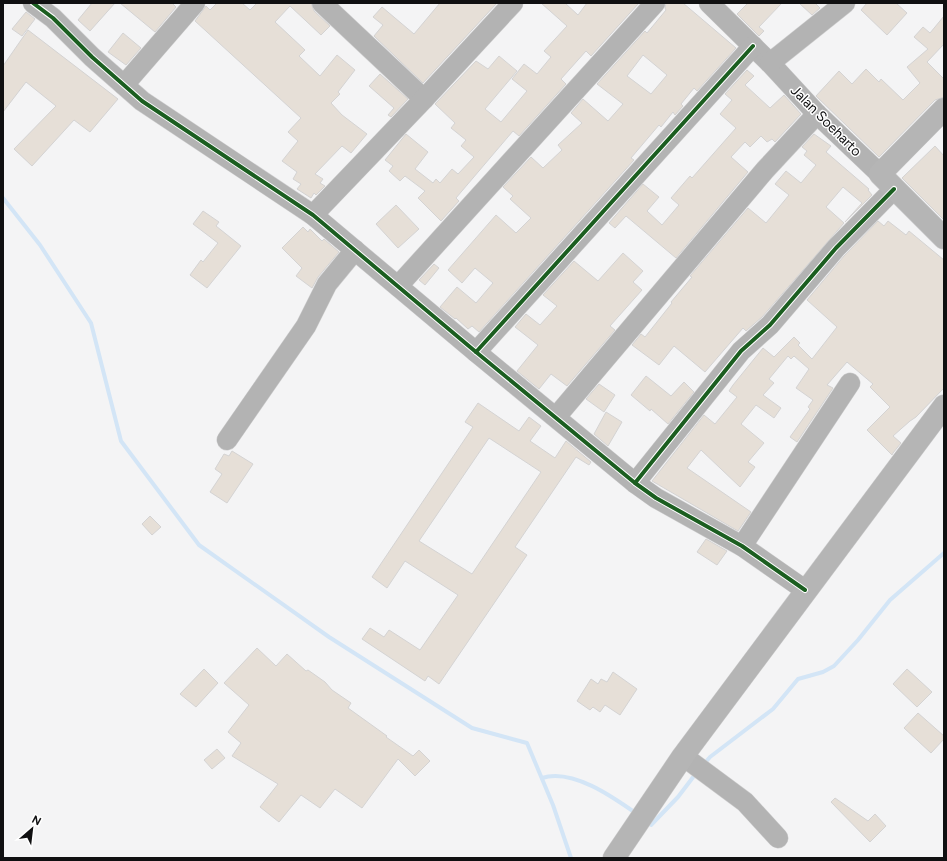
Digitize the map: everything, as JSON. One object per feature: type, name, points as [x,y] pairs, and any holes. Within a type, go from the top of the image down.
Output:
[{"type":"main road","points":[[887,181],[944,109]]},
{"type":"main road","name":"Jalan Soeharto","points":[[887,181],[944,238]]},
{"type":"main road","points":[[614,858],[683,756],[805,590],[944,406]]},
{"type":"street","points":[[34,3],[53,18],[124,85],[155,110],[247,172],[274,187],[312,215],[635,483],[656,498],[742,546],[805,590]]},
{"type":"street","points":[[124,85],[195,3]]},
{"type":"street","points":[[322,3],[424,99]]},
{"type":"street","points":[[312,215],[424,99],[513,3]]},
{"type":"street","points":[[398,286],[656,3]]},
{"type":"street","name":"Jalan Soeharto","points":[[709,3],[770,63],[817,114],[887,181]]},
{"type":"street","points":[[770,63],[845,3]]},
{"type":"street","points":[[476,352],[753,46]]},
{"type":"street","points":[[556,417],[765,170],[817,114]]},
{"type":"street","points":[[635,483],[741,351],[770,325],[836,248],[887,181]]},
{"type":"street","points":[[227,440],[306,326],[327,284],[355,250]]},
{"type":"street","points":[[742,546],[850,384]]},
{"type":"street","points":[[683,756],[744,802],[778,838]]},
{"type":"building","points":[[92,3],[115,3],[90,31],[78,20]]},
{"type":"building","points":[[120,3],[172,3],[176,7],[155,32]]},
{"type":"building","points":[[217,3],[242,3],[250,10],[257,3],[311,3],[314,11],[330,26],[321,35],[290,6],[275,22],[305,50],[299,56],[320,76],[337,55],[355,70],[338,92],[340,94],[331,103],[342,115],[367,134],[351,153],[342,146],[315,174],[323,179],[320,183],[325,186],[316,195],[314,193],[311,198],[297,189],[301,184],[293,179],[297,172],[282,161],[298,141],[288,132],[301,118],[195,21],[206,6],[210,10]]},
{"type":"building","points":[[440,3],[497,3],[423,83],[374,36],[383,25],[373,17],[382,7],[414,34]]},
{"type":"building","points":[[541,3],[565,3],[578,15],[587,3],[639,3],[591,56],[586,51],[561,79],[566,84],[519,136],[513,131],[456,198],[459,201],[441,221],[418,198],[425,191],[405,176],[400,181],[389,171],[393,166],[385,160],[406,134],[428,152],[415,169],[433,183],[436,179],[440,183],[452,169],[458,174],[474,157],[461,146],[466,140],[451,128],[455,123],[435,104],[476,61],[488,69],[499,56],[517,71],[485,109],[501,122],[527,91],[512,79],[524,64],[537,74],[551,57],[544,51],[567,26]]},
{"type":"building","points":[[666,3],[683,3],[736,48],[697,91],[694,88],[681,104],[683,106],[675,115],[673,112],[661,127],[659,125],[631,158],[634,160],[479,332],[472,326],[468,329],[456,318],[455,319],[440,307],[457,287],[476,303],[493,283],[475,268],[462,283],[448,270],[496,215],[516,233],[531,218],[510,199],[513,196],[503,187],[531,157],[543,168],[562,150],[558,145],[582,123],[571,113],[583,99],[608,121],[623,104],[597,84],[645,31],[647,33],[666,10]],"holes":[[[643,55],[667,75],[651,94],[627,76]]]},
{"type":"building","points":[[748,3],[782,3],[759,27],[764,31],[759,36],[737,14]]},
{"type":"building","points":[[799,3],[815,3],[820,8],[812,15]]},
{"type":"building","points":[[867,3],[896,3],[907,13],[887,35],[861,10]]},
{"type":"building","points":[[26,12],[35,19],[22,36],[12,29]]},
{"type":"building","points":[[944,16],[944,44],[927,62],[944,79],[944,97],[935,100],[879,157],[816,96],[839,71],[852,84],[866,69],[879,82],[881,79],[903,100],[920,83],[907,67],[928,49],[914,37],[923,27],[930,33]]},
{"type":"building","points":[[28,30],[118,99],[90,132],[74,120],[32,166],[14,149],[56,106],[26,82],[3,112],[3,66]]},
{"type":"building","points":[[123,33],[141,48],[126,65],[108,52]]},
{"type":"building","points":[[747,70],[754,76],[745,85],[770,108],[784,95],[801,114],[775,142],[772,139],[767,142],[761,136],[750,147],[745,142],[731,157],[748,172],[676,258],[626,216],[615,228],[609,223],[643,184],[659,197],[647,211],[662,225],[679,205],[671,198],[690,176],[692,178],[736,128],[720,114],[732,100],[725,94]]},
{"type":"building","points":[[380,74],[408,99],[391,117],[388,115],[394,108],[369,86]]},
{"type":"building","points":[[814,134],[831,146],[826,152],[869,189],[868,190],[872,195],[845,222],[862,203],[843,187],[826,207],[844,223],[762,317],[746,331],[743,328],[705,372],[674,346],[659,365],[632,345],[641,334],[645,337],[692,277],[690,276],[748,208],[766,223],[789,195],[775,184],[786,171],[801,183],[816,165],[804,155],[807,151],[802,147]]},
{"type":"building","points":[[935,146],[944,156],[944,220],[902,178]]},
{"type":"building","points":[[396,205],[419,229],[398,248],[376,224]]},
{"type":"building","points":[[203,211],[219,222],[216,226],[241,246],[207,288],[190,275],[201,260],[203,262],[218,243],[193,224]]},
{"type":"building","points":[[878,221],[884,226],[888,221],[906,235],[909,231],[944,260],[944,388],[916,417],[893,436],[901,443],[892,455],[867,430],[890,407],[870,387],[873,384],[847,362],[827,385],[833,388],[797,442],[790,437],[810,409],[808,407],[813,400],[796,388],[809,369],[794,356],[791,359],[788,356],[769,379],[774,383],[763,395],[781,408],[774,418],[756,405],[741,424],[764,443],[748,462],[755,467],[740,487],[701,450],[687,468],[751,512],[738,531],[652,481],[704,415],[715,424],[737,397],[729,391],[763,348],[774,357],[794,337],[800,343],[798,345],[812,359],[837,327],[807,300],[844,256]]},
{"type":"building","points":[[303,227],[308,232],[310,229],[322,241],[324,239],[339,252],[318,277],[312,288],[296,276],[302,268],[282,248]]},
{"type":"building","points":[[623,253],[643,271],[633,282],[642,290],[610,326],[615,330],[567,386],[551,374],[539,389],[517,371],[538,345],[515,327],[526,314],[540,325],[557,306],[543,295],[574,261],[598,281]]},
{"type":"building","points":[[434,264],[439,268],[425,285],[419,280]]},
{"type":"building","points":[[646,376],[671,396],[684,382],[694,392],[668,424],[651,409],[650,411],[631,395]]},
{"type":"building","points":[[599,384],[615,395],[604,412],[586,399]]},
{"type":"building","points":[[478,403],[519,431],[529,417],[541,426],[530,441],[555,458],[566,441],[591,462],[589,465],[576,457],[515,547],[527,555],[439,684],[428,676],[425,681],[362,639],[370,628],[384,637],[389,630],[420,650],[458,595],[405,561],[387,588],[372,577],[473,427],[465,422]],"holes":[[[489,438],[541,472],[472,574],[419,541]]]},
{"type":"building","points":[[606,412],[622,422],[608,446],[594,434]]},
{"type":"building","points":[[232,451],[253,464],[227,503],[210,492],[222,474],[215,469],[224,454],[229,456]]},
{"type":"building","points":[[150,516],[161,527],[152,535],[142,524]]},
{"type":"building","points":[[706,539],[727,551],[717,565],[697,552]]},
{"type":"building","points":[[257,648],[276,666],[287,654],[306,671],[308,670],[325,682],[332,690],[351,703],[348,708],[387,736],[386,737],[413,756],[419,750],[430,761],[415,776],[398,759],[362,808],[335,789],[320,808],[301,795],[279,822],[260,807],[278,784],[232,756],[241,743],[228,732],[249,705],[224,683]]},
{"type":"building","points":[[204,669],[218,683],[196,707],[180,694]]},
{"type":"building","points":[[907,669],[932,692],[917,707],[893,684]]},
{"type":"building","points":[[613,672],[637,689],[620,715],[605,705],[600,712],[593,707],[590,710],[577,701],[591,679],[598,684],[601,679],[607,682]]},
{"type":"building","points":[[918,713],[944,736],[944,739],[931,753],[904,728]]},
{"type":"building","points":[[217,749],[225,758],[212,769],[204,760]]},
{"type":"building","points":[[835,798],[868,821],[875,814],[886,826],[870,842],[831,802]]},
{"type":"waterway","points":[[3,198],[40,245],[91,323],[121,441],[199,545],[329,637],[472,728],[527,743],[553,805],[571,858]]},
{"type":"waterway","points":[[704,764],[710,757],[773,709],[798,679],[823,672],[834,666],[858,640],[890,600],[944,553]]},
{"type":"waterway","points":[[647,822],[651,825],[678,797],[697,772]]},
{"type":"waterway","points":[[542,778],[554,776],[566,777],[579,781],[592,786],[637,814]]},
{"type":"cycle path","points":[[33,3],[53,18],[92,57],[142,101],[313,215],[635,483],[656,498],[742,546],[805,590]]},
{"type":"cycle path","points":[[476,352],[753,46]]},
{"type":"cycle path","points":[[635,483],[741,351],[770,325],[836,248],[894,189]]}]
